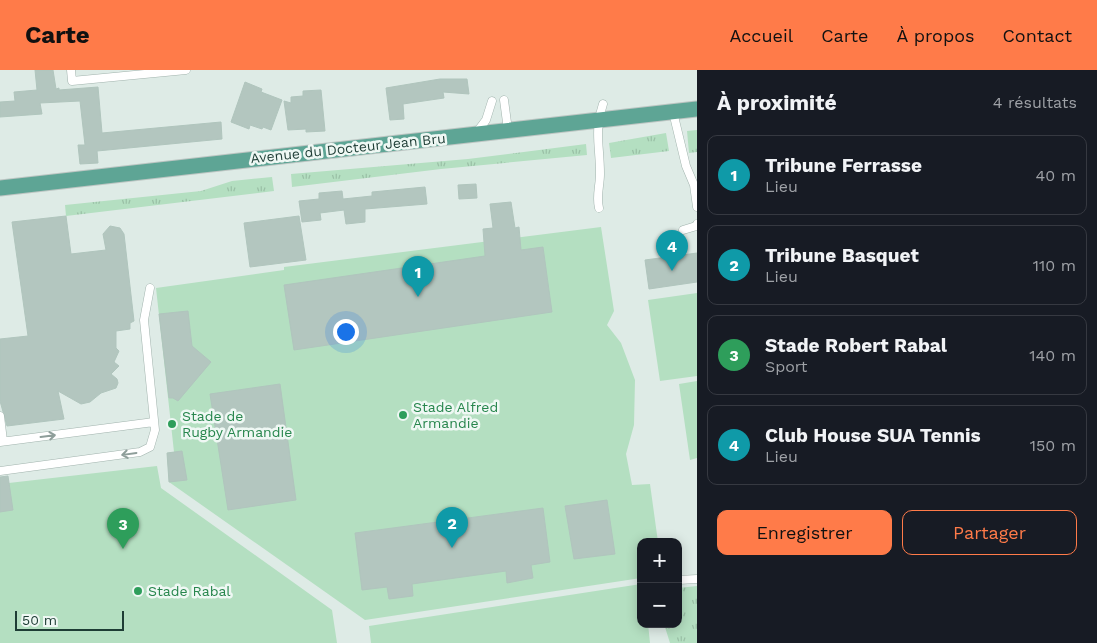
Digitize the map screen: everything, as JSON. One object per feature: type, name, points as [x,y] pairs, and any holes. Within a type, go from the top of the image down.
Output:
[{"type":"main road","name":"Avenue du Docteur Jean Bru","points":[[0,188],[697,109]]},
{"type":"lane","points":[[71,70],[72,81],[186,70]]},
{"type":"lane","points":[[476,134],[486,120],[492,100]]},
{"type":"lane","points":[[504,100],[508,130]]},
{"type":"lane","points":[[599,208],[597,200],[600,169],[597,121],[602,104]]},
{"type":"lane","points":[[673,112],[686,166],[696,193],[697,207]]},
{"type":"lane","points":[[682,230],[697,224]]},
{"type":"lane","points":[[0,471],[140,452],[150,447],[154,438],[154,422],[144,320],[150,288]]},
{"type":"lane","points":[[0,416],[2,442],[154,422]]},
{"type":"lane","points":[[682,580],[697,579]]},
{"type":"green space","points":[[697,130],[697,152],[689,153],[687,131]]},
{"type":"green space","points":[[666,133],[669,151],[611,158],[609,143]]},
{"type":"green space","points":[[586,144],[587,155],[441,169],[292,187],[291,174],[468,159]]},
{"type":"green space","points":[[272,177],[274,191],[66,216],[65,205],[201,191],[232,181]]},
{"type":"green space","name":"Stade Alfred Armandie","points":[[601,227],[614,311],[607,325],[621,343],[635,380],[634,425],[626,454],[632,485],[650,484],[657,538],[637,538],[637,579],[365,620],[169,482],[167,453],[174,452],[156,288],[284,270],[284,267]]},
{"type":"green space","points":[[697,293],[697,376],[660,381],[648,300]]},
{"type":"green space","points":[[697,381],[697,458],[690,460],[679,384]]},
{"type":"green space","points":[[157,466],[161,488],[332,610],[337,643],[0,643],[0,484]]},
{"type":"green space","points":[[637,585],[637,628],[648,628],[650,643],[371,643],[369,626]]},
{"type":"green space","points":[[697,586],[697,643],[670,643],[665,628],[682,628],[682,588]]},
{"type":"building","points":[[35,70],[53,70],[56,89],[59,88],[59,90],[98,87],[102,133],[221,122],[222,139],[97,151],[98,163],[80,164],[78,145],[85,145],[80,101],[40,103],[42,114],[0,117],[0,102],[15,101],[14,92],[37,90]]},
{"type":"building","points":[[440,79],[467,79],[469,94],[443,92],[444,98],[403,104],[404,119],[390,120],[386,88]]},
{"type":"building","points":[[245,82],[262,89],[261,92],[282,100],[271,130],[250,125],[249,129],[231,122]]},
{"type":"building","points":[[321,90],[325,131],[306,132],[306,129],[288,130],[284,101],[291,103],[291,97],[303,96],[303,91]]},
{"type":"building","points":[[476,184],[477,198],[459,199],[458,185]]},
{"type":"building","points":[[425,187],[427,204],[365,209],[365,222],[346,224],[344,210],[320,213],[321,220],[302,222],[299,201],[319,199],[319,193],[342,191],[343,199],[372,196],[372,192]]},
{"type":"building","points":[[511,202],[515,228],[519,227],[521,250],[543,247],[552,312],[294,350],[284,285],[485,256],[483,229],[493,228],[490,204]]},
{"type":"building","points":[[66,216],[71,254],[106,250],[103,234],[110,226],[120,228],[124,234],[134,321],[130,323],[130,329],[116,331],[116,348],[119,351],[114,362],[119,366],[111,374],[117,379],[118,383],[116,388],[101,393],[90,402],[81,404],[58,391],[64,419],[7,426],[0,401],[0,339],[28,336],[12,222]]},
{"type":"building","points":[[299,216],[306,260],[250,267],[244,223]]},
{"type":"building","points":[[697,253],[697,282],[649,289],[645,260]]},
{"type":"building","points":[[188,311],[192,346],[211,362],[178,401],[169,398],[159,314]]},
{"type":"building","points":[[280,384],[296,500],[228,510],[210,394]]},
{"type":"building","points":[[182,451],[187,480],[169,482],[167,453]]},
{"type":"building","points":[[8,476],[13,510],[0,512],[0,477]]},
{"type":"building","points":[[607,500],[615,554],[574,559],[565,506]]},
{"type":"building","points":[[543,508],[550,562],[531,565],[533,578],[507,583],[506,571],[412,584],[413,596],[389,599],[387,587],[362,590],[355,533]]},
{"type":"place","name":"Club House SUA Tennis","points":[[672,271]]},
{"type":"place","name":"Tribune Ferrasse","points":[[418,297]]},
{"type":"place","name":"Stade Alfred Armandie","points":[[403,415]]},
{"type":"place","name":"Stade de Rugby Armandie","points":[[172,424]]},
{"type":"place","name":"Tribune Basquet","points":[[452,548]]},
{"type":"place","name":"Stade Robert Rabal","points":[[123,549]]},
{"type":"place","name":"Stade Rabal","points":[[138,591]]}]
